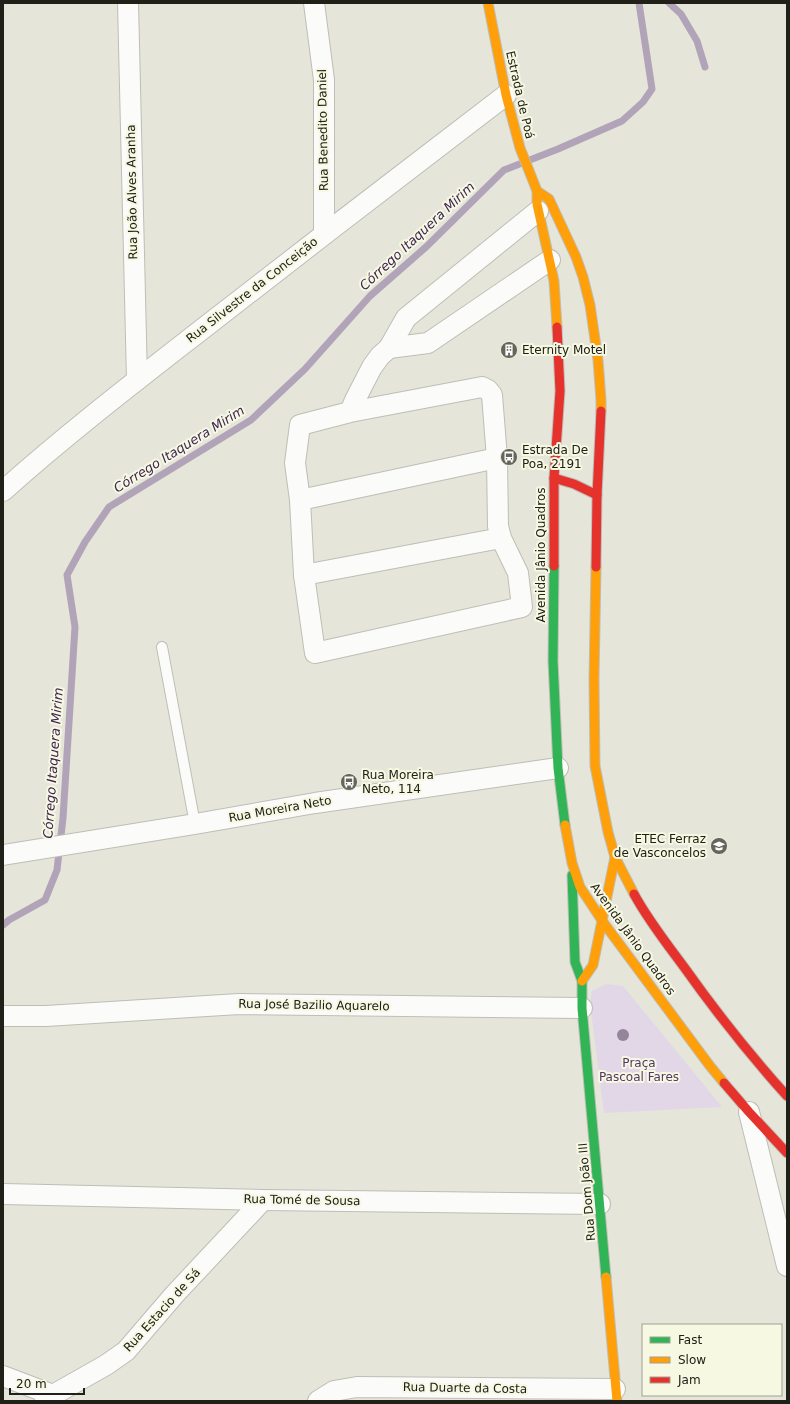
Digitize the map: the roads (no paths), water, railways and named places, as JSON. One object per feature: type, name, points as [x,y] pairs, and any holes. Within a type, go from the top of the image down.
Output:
[{"type":"main road","name":"Estrada de Poá","points":[[488,3],[506,95],[520,148],[537,191]]},
{"type":"main road","name":"Avenida Jânio Quadros","points":[[537,191],[538,211],[554,281],[558,336],[560,391],[554,478],[553,661],[558,768],[564,819],[572,863],[580,887],[602,922],[710,1066],[748,1112],[787,1153]]},
{"type":"main road","name":"Avenida Jânio Quadros","points":[[537,191],[549,199],[573,250],[583,277],[590,305],[598,360],[601,400],[597,495],[594,679],[595,766],[608,832],[615,857],[635,896],[661,936],[713,1006],[787,1096]]},
{"type":"main road","points":[[554,478],[574,484],[597,495]]},
{"type":"main road","points":[[582,981],[593,965],[615,857]]},
{"type":"main road","name":"Rua Dom João III","points":[[572,863],[574,962],[582,981],[582,1008],[616,1395]]},
{"type":"street","name":"Rua João Alves Aranha","points":[[128,3],[137,380]]},
{"type":"street","name":"Rua Benedito Daniel","points":[[314,3],[324,80],[324,234]]},
{"type":"street","name":"Rua Silvestre da Conceição","points":[[3,491],[41,457],[137,380],[324,234],[506,95]]},
{"type":"street","points":[[350,412],[354,400],[372,367],[380,356],[389,348],[406,318],[538,211]]},
{"type":"street","points":[[389,348],[428,343],[550,260]]},
{"type":"street","points":[[482,386],[492,394],[497,458],[498,526],[501,538],[518,573],[522,607],[315,653],[304,575],[300,500],[295,463],[300,425],[350,412],[482,386]]},
{"type":"street","points":[[300,500],[497,458]]},
{"type":"street","points":[[304,575],[501,538]]},
{"type":"street","name":"Rua Moreira Neto","points":[[3,855],[315,803],[558,768]]},
{"type":"street","name":"Rua José Bazilio Aquarelo","points":[[3,1016],[46,1016],[239,1004],[582,1008]]},
{"type":"street","points":[[748,1112],[787,1266]]},
{"type":"street","name":"Rua Tomé de Sousa","points":[[3,1194],[263,1200],[600,1204]]},
{"type":"street","name":"Rua Estacio de Sá","points":[[49,1398],[106,1365],[126,1350],[175,1294],[263,1200]]},
{"type":"street","points":[[3,1376],[49,1398]]},
{"type":"street","name":"Rua Duarte da Costa","points":[[318,1401],[334,1390],[357,1387],[616,1395]]},
{"type":"lane","points":[[162,647],[195,824]]},
{"type":"waterway","name":"Córrego Itaquera Mirim","points":[[3,925],[9,920],[45,900],[57,870],[63,818],[75,627],[67,575],[85,542],[109,507],[251,420],[305,369],[370,296],[426,247],[504,170],[558,149],[622,121],[643,102],[652,89],[639,3]]},
{"type":"waterway","points":[[669,3],[681,14],[697,41],[705,67]]},
{"type":"place","name":"Eternity Motel","points":[[509,350]]},
{"type":"place","name":"Estrada De Poa, 2191","points":[[509,457]]},
{"type":"place","name":"Rua Moreira Neto, 114","points":[[349,782]]},
{"type":"place","name":"ETEC Ferraz de Vasconcelos","points":[[719,846]]},
{"type":"park label","name":"Praça Pascoal Fares","points":[[639,1070]]}]
